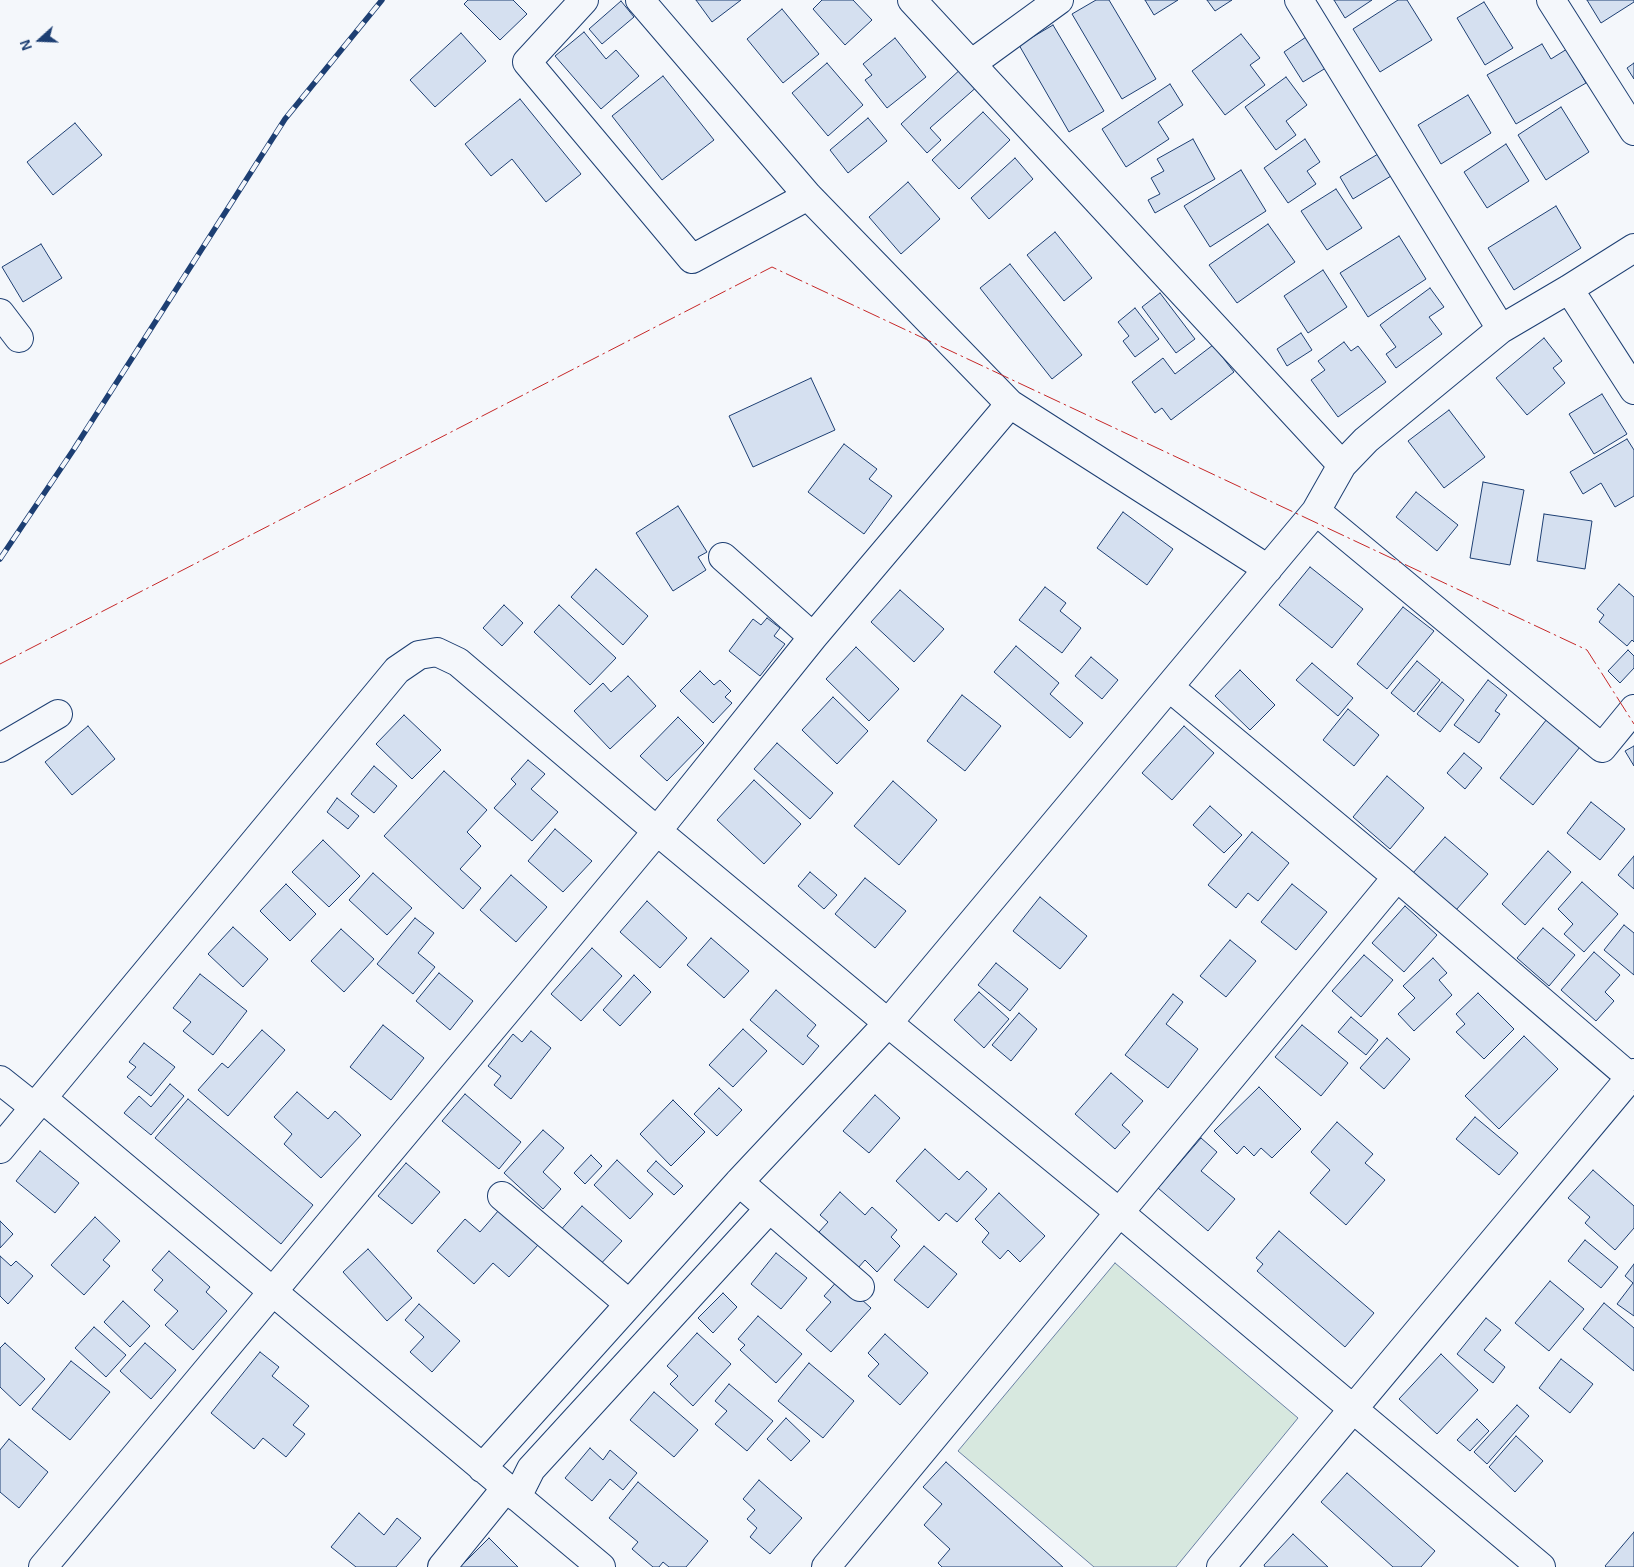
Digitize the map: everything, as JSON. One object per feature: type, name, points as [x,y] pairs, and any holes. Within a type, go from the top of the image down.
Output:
[{"type":"street","points":[[584,0],[526,62],[692,259],[808,196]]},
{"type":"street","points":[[640,0],[808,196],[1010,404],[1268,570]]},
{"type":"street","points":[[912,0],[1342,465]]},
{"type":"street","points":[[970,64],[1059,0]]},
{"type":"street","points":[[1299,0],[1501,330]]},
{"type":"street","points":[[1551,0],[1634,130]]},
{"type":"street","points":[[482,1468],[739,1182],[888,1023],[1268,570],[1316,511],[1342,465],[1366,440],[1501,330],[1569,290],[1634,248]]},
{"type":"street","points":[[1569,290],[1634,390]]},
{"type":"street","points":[[0,313],[19,338]]},
{"type":"street","points":[[42,1567],[656,831],[813,637],[1010,404]]},
{"type":"street","points":[[1316,511],[1602,748],[1634,709]]},
{"type":"street","points":[[723,557],[813,637]]},
{"type":"street","points":[[0,1148],[397,670],[419,654],[437,652],[458,662],[656,831],[1120,1213],[1541,1567]]},
{"type":"street","points":[[1169,687],[1632,1075],[1221,1567]]},
{"type":"street","points":[[0,748],[58,714]]},
{"type":"street","points":[[826,1567],[1397,877]]},
{"type":"street","points":[[0,1080],[38,1103],[274,1291],[601,1567]]},
{"type":"street","points":[[739,1182],[860,1287]]},
{"type":"street","points":[[502,1196],[630,1304]]},
{"type":"street","points":[[442,1567],[769,1208]]},
{"type":"shaded area","points":[[1115,1263],[1298,1418],[1176,1567],[1094,1567],[958,1451]]},
{"type":"building","points":[[468,0],[513,0],[527,14],[500,40],[464,4]]},
{"type":"building","points":[[696,0],[741,0],[712,22]]},
{"type":"building","points":[[822,0],[853,0],[872,20],[845,45],[813,9]]},
{"type":"building","points":[[1096,0],[1109,0],[1156,79],[1122,99],[1072,14]]},
{"type":"building","points":[[1145,0],[1178,0],[1154,15]]},
{"type":"building","points":[[1207,0],[1232,0],[1215,11]]},
{"type":"building","points":[[1334,0],[1372,0],[1345,18]]},
{"type":"building","points":[[1398,0],[1407,0],[1432,40],[1380,72],[1353,29]]},
{"type":"building","points":[[1587,0],[1634,0],[1634,2],[1601,23]]},
{"type":"building","points":[[621,1],[634,17],[602,44],[589,29]]},
{"type":"building","points":[[1484,2],[1513,48],[1485,65],[1457,18]]},
{"type":"building","points":[[782,9],[819,54],[783,83],[747,39]]},
{"type":"building","points":[[1053,25],[1104,111],[1069,132],[1019,45]]},
{"type":"building","points":[[584,32],[606,59],[616,50],[639,76],[601,109],[555,56]]},
{"type":"building","points":[[461,33],[486,61],[435,107],[410,80]]},
{"type":"building","points":[[1241,34],[1260,58],[1250,65],[1265,85],[1225,115],[1192,71]]},
{"type":"building","points":[[1309,35],[1329,66],[1303,82],[1284,52]]},
{"type":"building","points":[[895,38],[926,77],[887,108],[865,80],[872,75],[863,64]]},
{"type":"building","points":[[1542,44],[1551,59],[1567,49],[1586,83],[1516,124],[1487,75]]},
{"type":"building","points":[[827,63],[863,105],[828,136],[792,93]]},
{"type":"building","points":[[1634,63],[1634,79],[1627,68]]},
{"type":"building","points":[[963,67],[979,85],[930,128],[941,140],[927,153],[901,124]]},
{"type":"building","points":[[663,76],[714,140],[662,180],[612,116]]},
{"type":"building","points":[[1286,77],[1307,105],[1286,121],[1296,135],[1276,150],[1245,107]]},
{"type":"building","points":[[1170,84],[1183,105],[1158,122],[1169,139],[1126,167],[1102,129]]},
{"type":"building","points":[[1468,95],[1491,133],[1441,164],[1418,125]]},
{"type":"building","points":[[520,99],[581,174],[546,202],[512,159],[491,176],[465,144]]},
{"type":"building","points":[[1561,107],[1589,152],[1546,180],[1518,135]]},
{"type":"building","points":[[983,112],[1010,140],[959,189],[932,160]]},
{"type":"building","points":[[868,118],[887,141],[848,173],[830,150]]},
{"type":"building","points":[[75,123],[102,155],[53,195],[27,162]]},
{"type":"building","points":[[1193,139],[1215,179],[1155,213],[1148,200],[1160,194],[1151,178],[1164,171],[1157,159]]},
{"type":"building","points":[[1305,139],[1320,162],[1307,171],[1316,184],[1288,203],[1264,168]]},
{"type":"building","points":[[1506,144],[1529,181],[1487,208],[1464,172]]},
{"type":"building","points":[[1378,154],[1391,176],[1353,199],[1340,177]]},
{"type":"building","points":[[1015,158],[1033,179],[989,219],[971,198]]},
{"type":"building","points":[[1241,170],[1266,211],[1210,247],[1184,206]]},
{"type":"building","points":[[908,182],[940,219],[901,254],[869,217]]},
{"type":"building","points":[[1336,189],[1362,228],[1327,250],[1301,211]]},
{"type":"building","points":[[1556,206],[1581,248],[1514,290],[1488,248]]},
{"type":"building","points":[[1268,224],[1295,262],[1237,303],[1209,265]]},
{"type":"building","points":[[1055,232],[1092,278],[1064,301],[1027,255]]},
{"type":"building","points":[[1399,236],[1426,279],[1368,317],[1340,273]]},
{"type":"building","points":[[41,244],[62,278],[23,302],[2,267]]},
{"type":"building","points":[[1010,264],[1082,355],[1052,379],[980,288]]},
{"type":"building","points":[[1323,270],[1347,307],[1308,333],[1284,296]]},
{"type":"building","points":[[1430,288],[1444,307],[1429,317],[1442,334],[1396,368],[1386,354],[1396,347],[1380,325]]},
{"type":"building","points":[[1160,293],[1195,339],[1176,353],[1142,307]]},
{"type":"building","points":[[1135,308],[1159,339],[1135,357],[1123,341],[1129,336],[1118,322]]},
{"type":"building","points":[[1301,333],[1312,350],[1287,366],[1277,349]]},
{"type":"building","points":[[1544,338],[1562,361],[1553,368],[1565,383],[1527,415],[1496,378]]},
{"type":"building","points":[[1344,342],[1351,351],[1358,346],[1386,382],[1338,417],[1311,380],[1325,370],[1318,361]]},
{"type":"building","points":[[1213,345],[1234,372],[1171,420],[1162,408],[1155,413],[1132,382],[1163,358],[1175,374]]},
{"type":"building","points":[[811,378],[835,430],[753,467],[729,416]]},
{"type":"building","points":[[1602,394],[1627,434],[1594,454],[1569,414]]},
{"type":"building","points":[[1449,410],[1485,457],[1444,488],[1408,441]]},
{"type":"building","points":[[1627,439],[1634,450],[1634,496],[1615,507],[1601,483],[1583,494],[1570,472]]},
{"type":"building","points":[[844,444],[877,469],[869,479],[892,496],[864,534],[808,492]]},
{"type":"building","points":[[1483,482],[1524,490],[1510,565],[1470,558]]},
{"type":"building","points":[[1416,492],[1458,525],[1437,551],[1396,517]]},
{"type":"building","points":[[678,506],[707,552],[698,557],[706,570],[673,591],[636,533]]},
{"type":"building","points":[[1123,512],[1173,549],[1147,585],[1097,548]]},
{"type":"building","points":[[1544,514],[1592,521],[1585,569],[1537,561]]},
{"type":"building","points":[[1310,567],[1363,609],[1332,648],[1279,605]]},
{"type":"building","points":[[596,569],[648,616],[623,645],[571,597]]},
{"type":"building","points":[[1619,584],[1634,597],[1634,642],[1632,640],[1627,646],[1599,622],[1604,615],[1597,609]]},
{"type":"building","points":[[1045,587],[1066,603],[1060,611],[1081,628],[1062,653],[1019,620]]},
{"type":"building","points":[[900,590],[944,629],[914,662],[871,622]]},
{"type":"building","points":[[504,605],[523,623],[502,646],[483,628]]},
{"type":"building","points":[[559,605],[616,658],[590,685],[534,632]]},
{"type":"building","points":[[1403,607],[1434,631],[1387,689],[1357,664]]},
{"type":"building","points":[[767,618],[780,628],[774,636],[785,644],[760,676],[729,651],[753,619],[761,625]]},
{"type":"building","points":[[1016,646],[1059,683],[1050,694],[1083,723],[1070,738],[994,672]]},
{"type":"building","points":[[856,647],[899,689],[869,721],[826,679]]},
{"type":"building","points":[[1628,650],[1634,656],[1634,668],[1620,683],[1608,671]]},
{"type":"building","points":[[1091,657],[1118,680],[1102,699],[1075,676]]},
{"type":"building","points":[[1417,661],[1440,680],[1414,712],[1391,693]]},
{"type":"building","points":[[1312,663],[1353,698],[1338,716],[1296,680]]},
{"type":"building","points":[[1240,670],[1275,705],[1250,730],[1215,696]]},
{"type":"building","points":[[700,671],[714,685],[720,680],[731,691],[725,697],[732,703],[713,723],[680,691]]},
{"type":"building","points":[[628,676],[656,706],[610,749],[574,711],[603,683],[611,692]]},
{"type":"building","points":[[1488,680],[1507,695],[1495,711],[1500,714],[1479,743],[1454,725]]},
{"type":"building","points":[[1442,682],[1464,700],[1440,732],[1417,714]]},
{"type":"building","points":[[962,695],[1001,726],[965,771],[927,741]]},
{"type":"building","points":[[833,697],[868,731],[837,764],[802,730]]},
{"type":"building","points":[[1348,709],[1379,735],[1354,766],[1323,740]]},
{"type":"building","points":[[404,715],[441,750],[412,779],[376,744]]},
{"type":"building","points":[[678,717],[704,743],[667,781],[640,756]]},
{"type":"building","points":[[1547,719],[1580,747],[1533,805],[1500,778]]},
{"type":"building","points":[[88,726],[115,759],[72,795],[45,762]]},
{"type":"building","points":[[1184,726],[1214,753],[1172,800],[1142,773]]},
{"type":"building","points":[[777,743],[833,793],[810,819],[754,769]]},
{"type":"building","points":[[1634,746],[1634,766],[1625,751]]},
{"type":"building","points":[[1464,753],[1482,768],[1465,789],[1447,773]]},
{"type":"building","points":[[528,760],[545,774],[531,789],[558,812],[532,841],[494,808],[516,784],[511,779]]},
{"type":"building","points":[[374,766],[397,786],[374,813],[351,794]]},
{"type":"building","points":[[444,771],[487,810],[467,832],[481,846],[460,869],[481,888],[463,909],[384,836]]},
{"type":"building","points":[[1387,776],[1424,808],[1390,849],[1353,817]]},
{"type":"building","points":[[754,780],[801,824],[764,864],[717,820]]},
{"type":"building","points":[[893,781],[937,820],[899,865],[854,826]]},
{"type":"building","points":[[337,798],[359,816],[348,829],[327,812]]},
{"type":"building","points":[[1591,802],[1625,829],[1600,860],[1567,833]]},
{"type":"building","points":[[1210,806],[1242,835],[1224,853],[1193,825]]},
{"type":"building","points":[[555,829],[592,861],[563,892],[528,861]]},
{"type":"building","points":[[1252,832],[1289,863],[1258,901],[1248,893],[1236,908],[1208,885]]},
{"type":"building","points":[[1445,837],[1488,874],[1456,910],[1413,873]]},
{"type":"building","points":[[323,840],[360,876],[329,907],[292,872]]},
{"type":"building","points":[[1548,851],[1571,872],[1525,925],[1502,904]]},
{"type":"building","points":[[1634,856],[1634,889],[1618,875]]},
{"type":"building","points":[[810,872],[837,895],[824,909],[798,886]]},
{"type":"building","points":[[373,873],[412,908],[387,935],[349,900]]},
{"type":"building","points":[[511,875],[547,907],[516,942],[480,910]]},
{"type":"building","points":[[865,878],[906,911],[875,948],[835,914]]},
{"type":"building","points":[[1582,882],[1618,914],[1584,952],[1564,934],[1573,924],[1558,909]]},
{"type":"building","points":[[286,884],[316,914],[290,941],[260,911]]},
{"type":"building","points":[[1292,884],[1327,912],[1296,950],[1261,922]]},
{"type":"building","points":[[1040,897],[1087,936],[1060,969],[1013,931]]},
{"type":"building","points":[[647,901],[687,938],[660,968],[620,932]]},
{"type":"building","points":[[1405,906],[1437,935],[1404,972],[1372,943]]},
{"type":"building","points":[[415,918],[434,933],[418,953],[435,967],[413,994],[377,964]]},
{"type":"building","points":[[1624,925],[1634,933],[1634,975],[1604,950]]},
{"type":"building","points":[[233,927],[268,959],[243,987],[208,954]]},
{"type":"building","points":[[1543,928],[1575,955],[1549,986],[1517,958]]},
{"type":"building","points":[[341,929],[374,959],[344,992],[311,961]]},
{"type":"building","points":[[711,938],[749,971],[724,998],[687,965]]},
{"type":"building","points":[[1230,940],[1256,961],[1226,997],[1200,976]]},
{"type":"building","points":[[592,948],[622,976],[581,1021],[551,994]]},
{"type":"building","points":[[1594,952],[1620,975],[1605,992],[1614,1001],[1596,1021],[1561,990]]},
{"type":"building","points":[[1364,955],[1393,980],[1361,1017],[1332,991]]},
{"type":"building","points":[[1433,958],[1447,973],[1439,980],[1452,995],[1414,1031],[1398,1014],[1415,998],[1403,986]]},
{"type":"building","points":[[996,963],[1028,989],[1010,1011],[978,985]]},
{"type":"building","points":[[439,973],[473,1001],[450,1030],[416,1001]]},
{"type":"building","points":[[200,974],[247,1011],[213,1055],[183,1031],[191,1022],[173,1008]]},
{"type":"building","points":[[634,975],[651,992],[620,1026],[603,1010]]},
{"type":"building","points":[[776,990],[816,1025],[807,1036],[819,1046],[803,1065],[750,1020]]},
{"type":"building","points":[[979,992],[1009,1019],[984,1048],[954,1020]]},
{"type":"building","points":[[1478,993],[1514,1029],[1484,1059],[1456,1032],[1465,1024],[1456,1014]]},
{"type":"building","points":[[1173,994],[1183,1002],[1166,1024],[1198,1049],[1168,1088],[1125,1055]]},
{"type":"building","points":[[1019,1013],[1037,1029],[1011,1061],[992,1045]]},
{"type":"building","points":[[1351,1017],[1378,1040],[1366,1055],[1338,1032]]},
{"type":"building","points":[[383,1025],[424,1058],[391,1100],[350,1067]]},
{"type":"building","points":[[1302,1025],[1348,1063],[1321,1096],[1275,1057]]},
{"type":"building","points":[[743,1029],[767,1051],[733,1087],[709,1065]]},
{"type":"building","points":[[262,1030],[285,1050],[228,1116],[198,1090],[222,1063],[228,1068]]},
{"type":"building","points":[[531,1031],[551,1048],[511,1099],[494,1085],[501,1076],[488,1066],[513,1034],[522,1042]]},
{"type":"building","points":[[1524,1036],[1558,1069],[1499,1129],[1465,1096]]},
{"type":"building","points":[[1387,1038],[1410,1059],[1384,1089],[1360,1068]]},
{"type":"building","points":[[144,1043],[175,1067],[151,1096],[127,1077],[136,1067],[129,1062]]},
{"type":"building","points":[[1111,1073],[1143,1101],[1122,1125],[1130,1132],[1115,1149],[1075,1114]]},
{"type":"building","points":[[170,1084],[184,1096],[151,1135],[124,1113],[139,1096],[151,1107]]},
{"type":"building","points":[[1259,1087],[1301,1129],[1272,1158],[1261,1148],[1254,1156],[1244,1146],[1237,1154],[1214,1131]]},
{"type":"building","points":[[719,1088],[742,1110],[717,1136],[694,1114]]},
{"type":"building","points":[[297,1092],[328,1119],[335,1111],[361,1135],[321,1178],[284,1144],[292,1134],[274,1117]]},
{"type":"building","points":[[465,1094],[521,1142],[499,1169],[442,1121]]},
{"type":"building","points":[[875,1095],[900,1118],[869,1153],[843,1131]]},
{"type":"building","points":[[188,1099],[313,1205],[281,1244],[155,1138]]},
{"type":"building","points":[[673,1100],[705,1132],[671,1166],[640,1134]]},
{"type":"building","points":[[1475,1117],[1518,1153],[1499,1175],[1456,1139]]},
{"type":"building","points":[[1337,1122],[1373,1154],[1365,1163],[1385,1180],[1346,1225],[1310,1193],[1330,1170],[1311,1152]]},
{"type":"building","points":[[543,1130],[564,1148],[543,1172],[561,1189],[543,1209],[504,1173]]},
{"type":"building","points":[[1201,1138],[1217,1152],[1201,1171],[1235,1199],[1208,1231],[1158,1188]]},
{"type":"building","points":[[925,1149],[959,1180],[967,1171],[987,1189],[957,1222],[946,1213],[939,1221],[896,1181]]},
{"type":"building","points":[[40,1151],[79,1183],[55,1213],[16,1181]]},
{"type":"building","points":[[591,1155],[602,1166],[585,1184],[574,1173]]},
{"type":"building","points":[[617,1160],[653,1194],[630,1219],[594,1185]]},
{"type":"building","points":[[656,1161],[683,1186],[674,1195],[647,1171]]},
{"type":"building","points":[[406,1163],[440,1192],[412,1224],[378,1196]]},
{"type":"building","points":[[1593,1170],[1634,1206],[1634,1228],[1615,1250],[1585,1223],[1590,1217],[1568,1198]]},
{"type":"building","points":[[840,1192],[865,1215],[872,1207],[897,1230],[891,1237],[900,1246],[877,1272],[865,1260],[858,1268],[819,1232],[828,1222],[820,1215]]},
{"type":"building","points":[[999,1193],[1045,1236],[1020,1262],[1008,1250],[1000,1259],[982,1242],[989,1233],[975,1219]]},
{"type":"building","points":[[582,1206],[622,1241],[597,1268],[558,1233]]},
{"type":"building","points":[[499,1210],[538,1245],[509,1277],[493,1263],[474,1284],[437,1251],[465,1219],[480,1232]]},
{"type":"building","points":[[95,1217],[120,1241],[103,1260],[110,1266],[84,1295],[51,1265]]},
{"type":"building","points":[[0,1221],[13,1234],[0,1248]]},
{"type":"building","points":[[1279,1231],[1374,1313],[1345,1347],[1257,1271],[1263,1264],[1256,1258]]},
{"type":"building","points":[[1585,1240],[1618,1267],[1601,1288],[1568,1261]]},
{"type":"building","points":[[924,1246],[957,1274],[928,1308],[894,1280]]},
{"type":"building","points":[[368,1249],[412,1298],[387,1321],[343,1272]]},
{"type":"building","points":[[169,1251],[210,1287],[206,1292],[227,1311],[193,1350],[165,1325],[178,1311],[154,1290],[163,1280],[152,1270]]},
{"type":"building","points":[[776,1253],[807,1278],[781,1309],[751,1284]]},
{"type":"building","points":[[0,1256],[11,1266],[16,1261],[33,1276],[8,1304],[0,1296]]},
{"type":"building","points":[[1634,1264],[1634,1316],[1617,1304],[1633,1283],[1625,1276]]},
{"type":"building","points":[[839,1279],[871,1308],[831,1352],[806,1330],[831,1302],[824,1296]]},
{"type":"building","points":[[1550,1281],[1584,1309],[1549,1351],[1515,1323]]},
{"type":"building","points":[[723,1293],[737,1307],[713,1333],[698,1318]]},
{"type":"building","points":[[123,1301],[150,1326],[130,1347],[104,1322]]},
{"type":"building","points":[[1604,1303],[1634,1328],[1634,1371],[1583,1329]]},
{"type":"building","points":[[419,1304],[460,1341],[432,1372],[410,1352],[424,1337],[405,1320]]},
{"type":"building","points":[[758,1316],[802,1354],[776,1383],[740,1350],[745,1345],[738,1339]]},
{"type":"building","points":[[1486,1318],[1501,1330],[1484,1350],[1505,1367],[1493,1383],[1457,1354]]},
{"type":"building","points":[[94,1327],[126,1355],[106,1377],[75,1348]]},
{"type":"building","points":[[697,1333],[731,1364],[693,1406],[670,1384],[678,1376],[667,1366]]},
{"type":"building","points":[[885,1334],[928,1373],[900,1405],[868,1376],[879,1364],[868,1353]]},
{"type":"building","points":[[5,1343],[45,1379],[20,1406],[0,1387],[0,1348]]},
{"type":"building","points":[[145,1343],[176,1370],[151,1399],[120,1371]]},
{"type":"building","points":[[260,1352],[279,1367],[272,1376],[309,1406],[293,1425],[305,1434],[286,1457],[263,1438],[254,1449],[211,1413]]},
{"type":"building","points":[[1441,1354],[1478,1390],[1437,1434],[1399,1399]]},
{"type":"building","points":[[1561,1359],[1593,1384],[1570,1413],[1539,1388]]},
{"type":"building","points":[[71,1361],[110,1392],[70,1440],[32,1409]]},
{"type":"building","points":[[809,1363],[854,1401],[823,1438],[778,1401]]},
{"type":"building","points":[[729,1384],[773,1421],[747,1451],[715,1424],[727,1411],[715,1401]]},
{"type":"building","points":[[654,1392],[698,1430],[674,1457],[630,1420]]},
{"type":"building","points":[[1517,1405],[1529,1416],[1487,1464],[1474,1452]]},
{"type":"building","points":[[786,1418],[810,1441],[791,1461],[767,1439]]},
{"type":"building","points":[[1477,1419],[1489,1431],[1470,1451],[1457,1440]]},
{"type":"building","points":[[1516,1436],[1543,1461],[1515,1492],[1489,1467]]},
{"type":"building","points":[[9,1439],[48,1472],[19,1508],[0,1492],[0,1450]]},
{"type":"building","points":[[590,1448],[603,1460],[610,1450],[637,1473],[623,1490],[610,1479],[592,1501],[565,1478]]},
{"type":"building","points":[[946,1462],[1063,1567],[942,1567],[938,1563],[950,1549],[924,1525],[942,1504],[923,1487]]},
{"type":"building","points":[[1347,1473],[1435,1551],[1421,1567],[1393,1567],[1321,1502]]},
{"type":"building","points":[[759,1480],[802,1518],[770,1554],[750,1537],[757,1528],[747,1519],[755,1510],[743,1499]]},
{"type":"building","points":[[638,1482],[708,1541],[686,1567],[669,1567],[663,1562],[659,1567],[653,1567],[632,1549],[638,1542],[609,1518]]},
{"type":"building","points":[[359,1513],[384,1535],[397,1518],[421,1538],[396,1567],[356,1567],[331,1547]]},
{"type":"building","points":[[1634,1532],[1634,1567],[1606,1567],[1605,1566]]},
{"type":"building","points":[[1293,1534],[1328,1567],[1265,1567],[1264,1565]]},
{"type":"building","points":[[489,1538],[518,1567],[460,1567]]},
{"type":"railway","points":[[0,559],[74,449],[285,119],[382,0]]},
{"type":"power","points":[[0,664],[772,267],[1587,650],[1634,724]]}]
